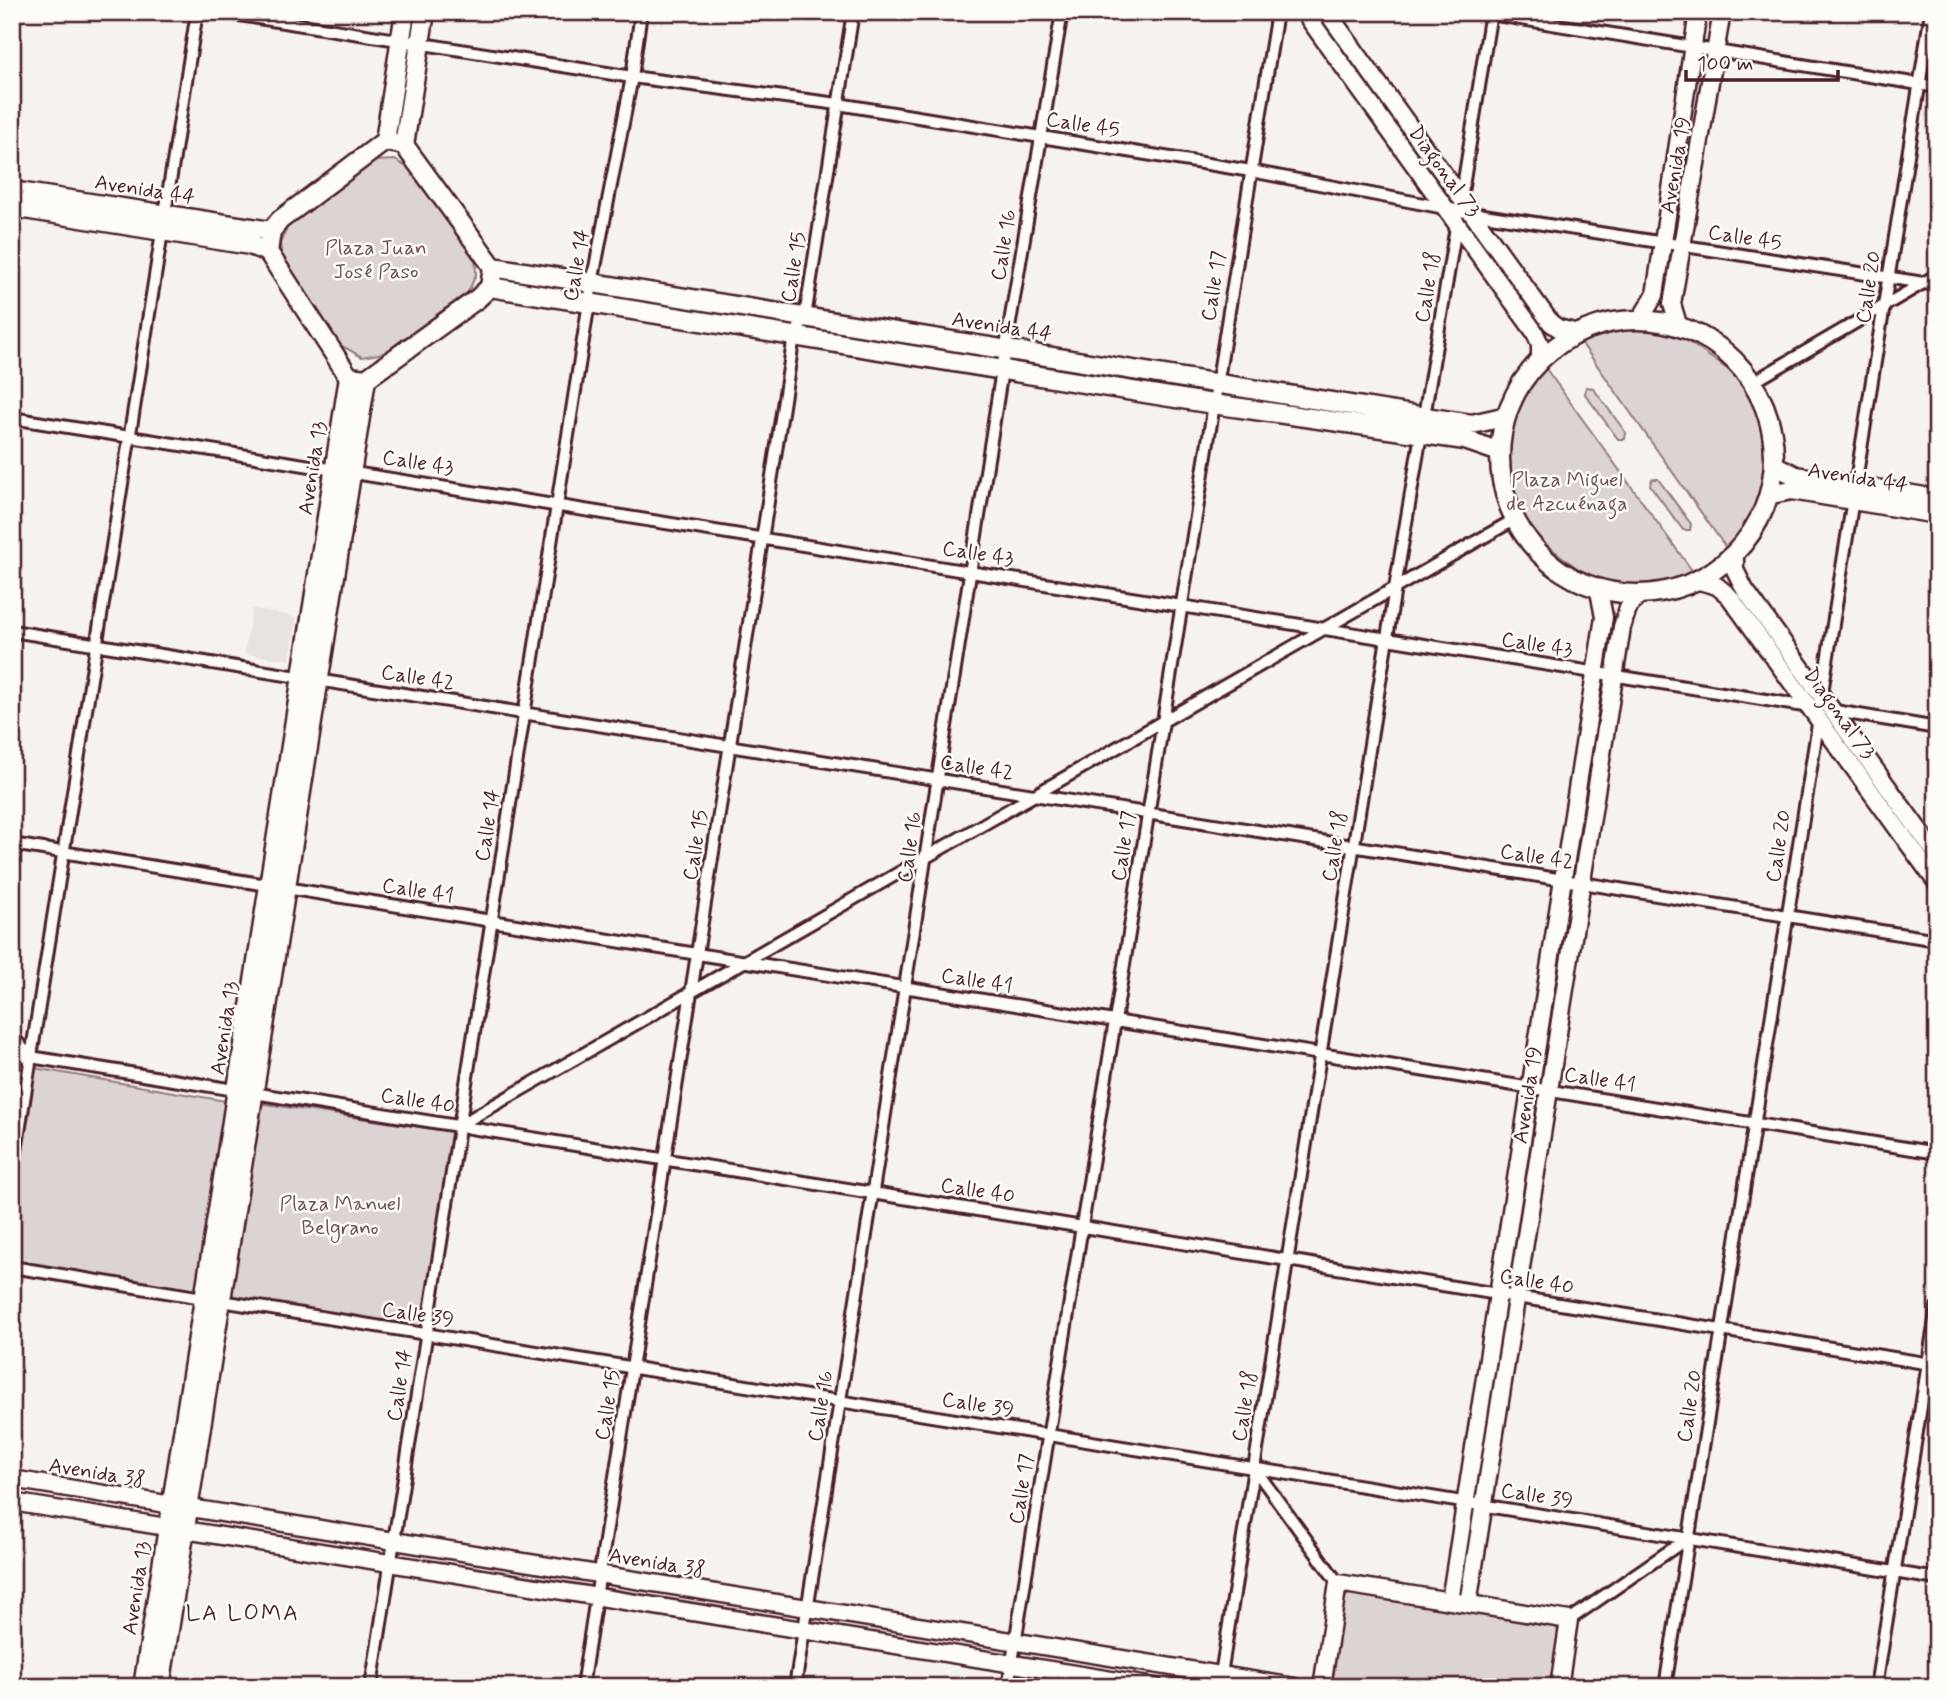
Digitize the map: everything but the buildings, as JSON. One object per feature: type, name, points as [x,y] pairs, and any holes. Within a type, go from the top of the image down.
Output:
[{"type":"main road","points":[[385,141],[404,145],[493,267],[490,287],[358,378],[268,252],[271,231],[385,141],[405,12]]},
{"type":"main road","points":[[404,145],[425,12]]},
{"type":"main road","name":"Diagonal 73","points":[[1304,12],[1550,323],[1578,333]]},
{"type":"main road","name":"Diagonal 73","points":[[1326,12],[1459,211],[1534,331],[1540,344],[1540,358]]},
{"type":"main road","name":"Avenida 19","points":[[1641,318],[1655,295],[1699,12]]},
{"type":"main road","name":"Avenida 19","points":[[1678,324],[1672,304],[1722,12]]},
{"type":"main road","name":"Avenida 44","points":[[12,191],[164,224],[268,252]]},
{"type":"main road","name":"Avenida 44","points":[[12,207],[164,224],[271,231]]},
{"type":"main road","name":"Avenida 44","points":[[493,267],[1217,384],[1424,426],[1482,443],[1497,451]]},
{"type":"main road","name":"Avenida 44","points":[[490,287],[1213,404],[1424,426],[1490,423],[1503,417]]},
{"type":"main road","points":[[1661,317],[1678,324],[1745,369],[1755,381],[1762,397],[1776,466],[1771,494],[1735,552],[1699,581],[1638,596],[1599,591],[1510,522],[1497,451],[1503,417],[1540,358],[1578,333],[1641,318],[1661,317]]},
{"type":"main road","name":"Avenida 13","points":[[160,1687],[180,1506],[358,378]]},
{"type":"main road","name":"Avenida 44","points":[[1776,466],[1796,477],[1937,514]]},
{"type":"main road","name":"Avenida 44","points":[[1771,494],[1792,490],[1937,499]]},
{"type":"main road","name":"Diagonal 73","points":[[1735,552],[1735,570],[1745,590],[1937,883]]},
{"type":"main road","name":"Diagonal 73","points":[[1699,581],[1717,586],[1729,596],[1937,855]]},
{"type":"main road","name":"Avenida 19","points":[[1450,1601],[1604,617],[1599,591]]},
{"type":"main road","name":"Avenida 19","points":[[1468,1604],[1614,676],[1625,616],[1638,596]]},
{"type":"main road","name":"Avenida 38","points":[[12,1479],[1016,1642],[1220,1681],[1295,1687]]},
{"type":"main road","name":"Avenida 38","points":[[12,1502],[391,1564],[597,1594],[1154,1687]]},
{"type":"main road","name":"Avenida 13","points":[[144,1687],[177,1529]]},
{"type":"main road","points":[[1322,1687],[1338,1583],[1569,1620],[1559,1687]]},
{"type":"street","points":[[12,1176],[197,12]]},
{"type":"street","name":"Calle 45","points":[[220,12],[632,77],[838,104],[1251,171],[1459,211],[1888,280],[1937,285]]},
{"type":"street","name":"Calle 14","points":[[371,1687],[592,283],[632,77],[641,12]]},
{"type":"street","name":"Calle 15","points":[[582,1687],[794,336],[805,317],[853,12]]},
{"type":"street","name":"Calle 16","points":[[795,1687],[928,856],[1002,370],[1062,12]]},
{"type":"street","name":"Calle 17","points":[[1009,1687],[1277,12]]},
{"type":"street","points":[[1478,12],[1937,87]]},
{"type":"street","name":"Calle 20","points":[[1665,1687],[1931,12]]},
{"type":"street","name":"Calle 18","points":[[1220,1681],[1353,846],[1491,13]]},
{"type":"street","points":[[1755,381],[1937,275]]},
{"type":"street","name":"Calle 43","points":[[12,418],[1937,728]]},
{"type":"street","points":[[458,1126],[1162,724],[1321,628],[1510,522]]},
{"type":"street","name":"Calle 42","points":[[12,631],[1937,940]]},
{"type":"street","name":"Calle 41","points":[[12,844],[1937,1153]]},
{"type":"street","points":[[12,1037],[31,1058]]},
{"type":"street","name":"Calle 40","points":[[12,1055],[1932,1364]]},
{"type":"street","name":"Calle 39","points":[[12,1268],[1937,1579]]},
{"type":"street","points":[[1876,1687],[1932,1364],[1937,1307]]},
{"type":"street","points":[[1254,1468],[1338,1583]]},
{"type":"street","points":[[1569,1620],[1688,1538]]},
{"type":"shaded area","points":[[252,608],[297,617],[290,660],[244,654]]},
{"type":"green space","name":"Plaza Juan José Paso","points":[[395,160],[415,172],[475,253],[476,275],[468,292],[384,353],[362,357],[340,345],[283,268],[280,243],[289,224],[373,161]]},
{"type":"green space","name":"Plaza Miguel de Azcuénaga","points":[[1650,324],[1667,327],[1740,378],[1751,391],[1769,465],[1764,493],[1729,552],[1580,341]]},
{"type":"green space","name":"Plaza Miguel de Azcuénaga","points":[[1544,366],[1696,576],[1621,593],[1602,587],[1523,527],[1514,511],[1502,446],[1504,428]]},
{"type":"green space","points":[[1586,387],[1593,388],[1626,433],[1625,439],[1618,439],[1585,394]]},
{"type":"green space","points":[[1652,479],[1658,479],[1691,524],[1690,530],[1683,530],[1650,485]]},
{"type":"green space","points":[[34,1068],[226,1101],[195,1292],[12,1262],[12,1225]]},
{"type":"green space","name":"Plaza Manuel Belgrano","points":[[258,1103],[454,1132],[422,1329],[227,1297]]},
{"type":"green space","points":[[1351,1593],[1554,1624],[1560,1633],[1552,1687],[1329,1687],[1342,1599]]},
{"type":"district","name":"LA LOMA","points":[[243,1612]]}]
